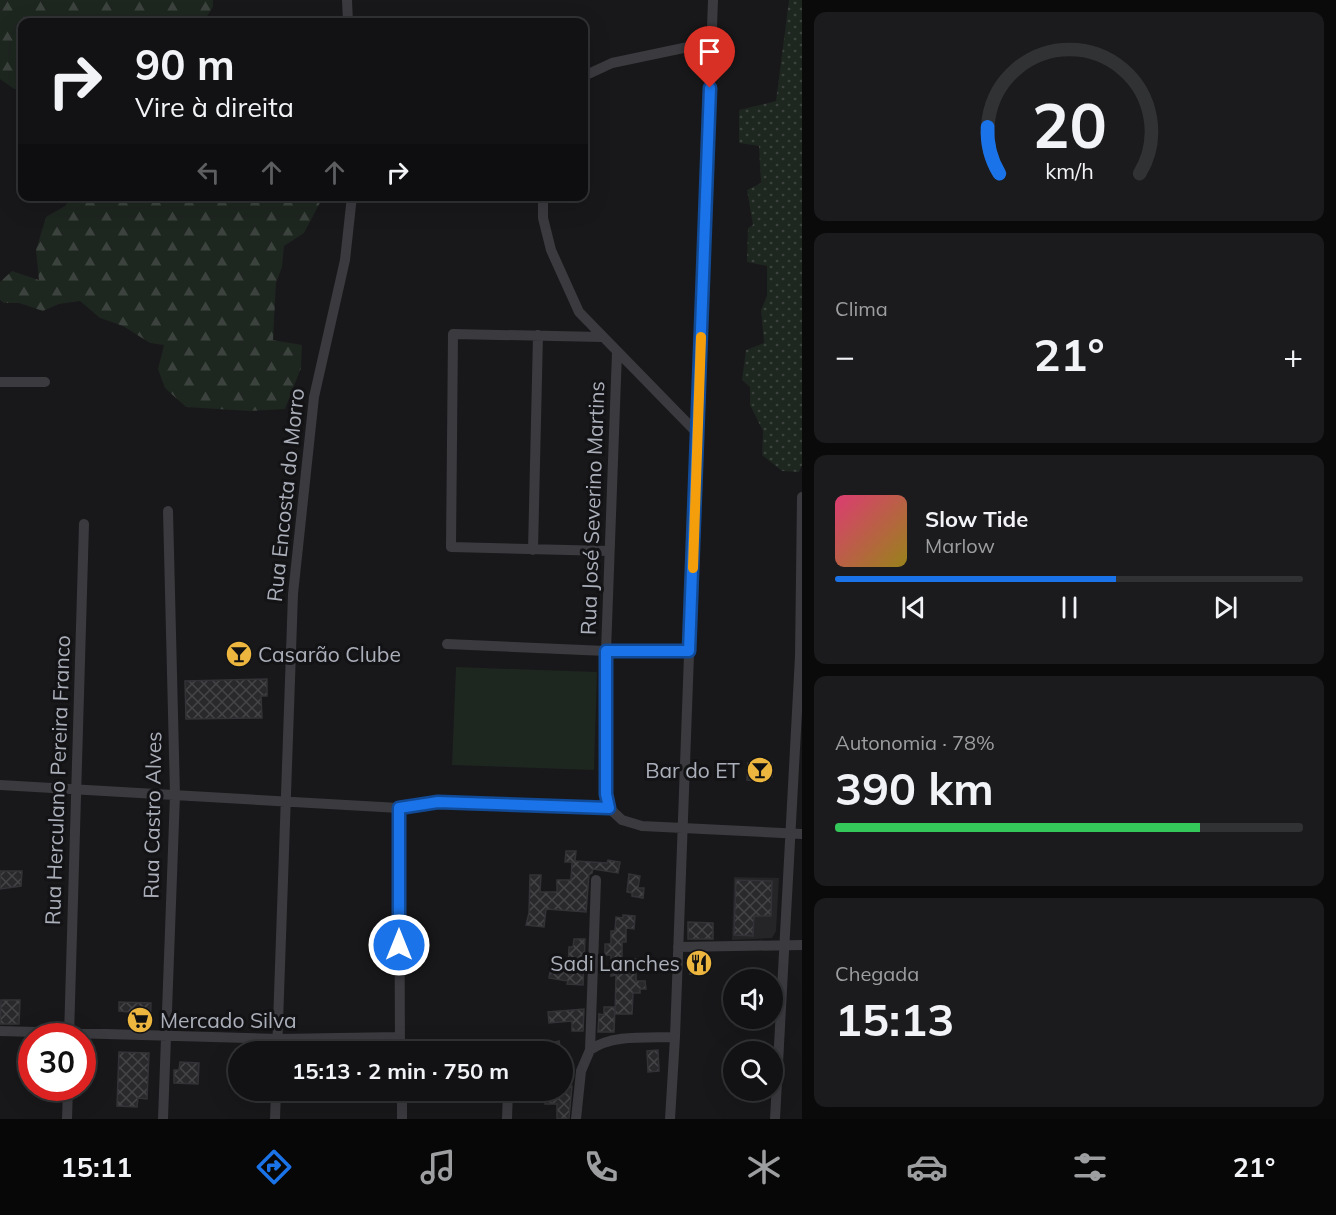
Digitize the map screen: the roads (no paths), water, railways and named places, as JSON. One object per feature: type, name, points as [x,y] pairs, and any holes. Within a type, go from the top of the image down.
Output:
[{"type":"street","points":[[347,0],[348,18]]},
{"type":"street","points":[[670,1119],[675,1037],[713,0]]},
{"type":"street","points":[[588,74],[612,63],[712,42]]},
{"type":"street","name":"Rua Encosta do Morro","points":[[278,1039],[291,639],[298,540],[315,398],[345,260],[351,201]]},
{"type":"street","points":[[543,201],[546,231],[558,269],[579,312],[698,434]]},
{"type":"street","points":[[602,338],[453,334],[451,547],[608,551]]},
{"type":"street","points":[[533,550],[538,335]]},
{"type":"street","name":"Rua José Severino Martins","points":[[609,808],[606,794],[606,651],[617,352]]},
{"type":"street","points":[[0,381],[45,382]]},
{"type":"street","points":[[775,1119],[801,657],[802,496]]},
{"type":"street","name":"Rua Castro Alves","points":[[163,1119],[175,795],[168,511]]},
{"type":"street","name":"Rua Herculano Pereira Franco","points":[[69,1023],[84,524]]},
{"type":"street","points":[[447,644],[606,651],[689,651]]},
{"type":"street","points":[[0,785],[399,808],[438,802],[609,808],[622,820],[633,824],[802,834]]},
{"type":"street","points":[[399,808],[399,1041]]},
{"type":"street","points":[[576,1119],[581,1071],[590,1050],[596,880]]},
{"type":"street","points":[[678,947],[802,945]]},
{"type":"street","points":[[0,1031],[18,1032]]},
{"type":"street","points":[[96,1035],[278,1039],[399,1037]]},
{"type":"street","points":[[590,1050],[597,1045],[615,1040],[675,1037]]},
{"type":"street","points":[[67,1119],[68,1101]]},
{"type":"street","points":[[275,1119],[276,1101]]},
{"type":"street","points":[[402,1101],[402,1119]]},
{"type":"street","points":[[507,1119],[508,1101]]},
{"type":"place","name":"Casarão Clube","points":[[239,654]]},
{"type":"place","name":"Bar do ET","points":[[760,770]]},
{"type":"place","name":"Sadi Lanches","points":[[699,963]]},
{"type":"place","name":"Mercado Silva","points":[[140,1020]]}]
